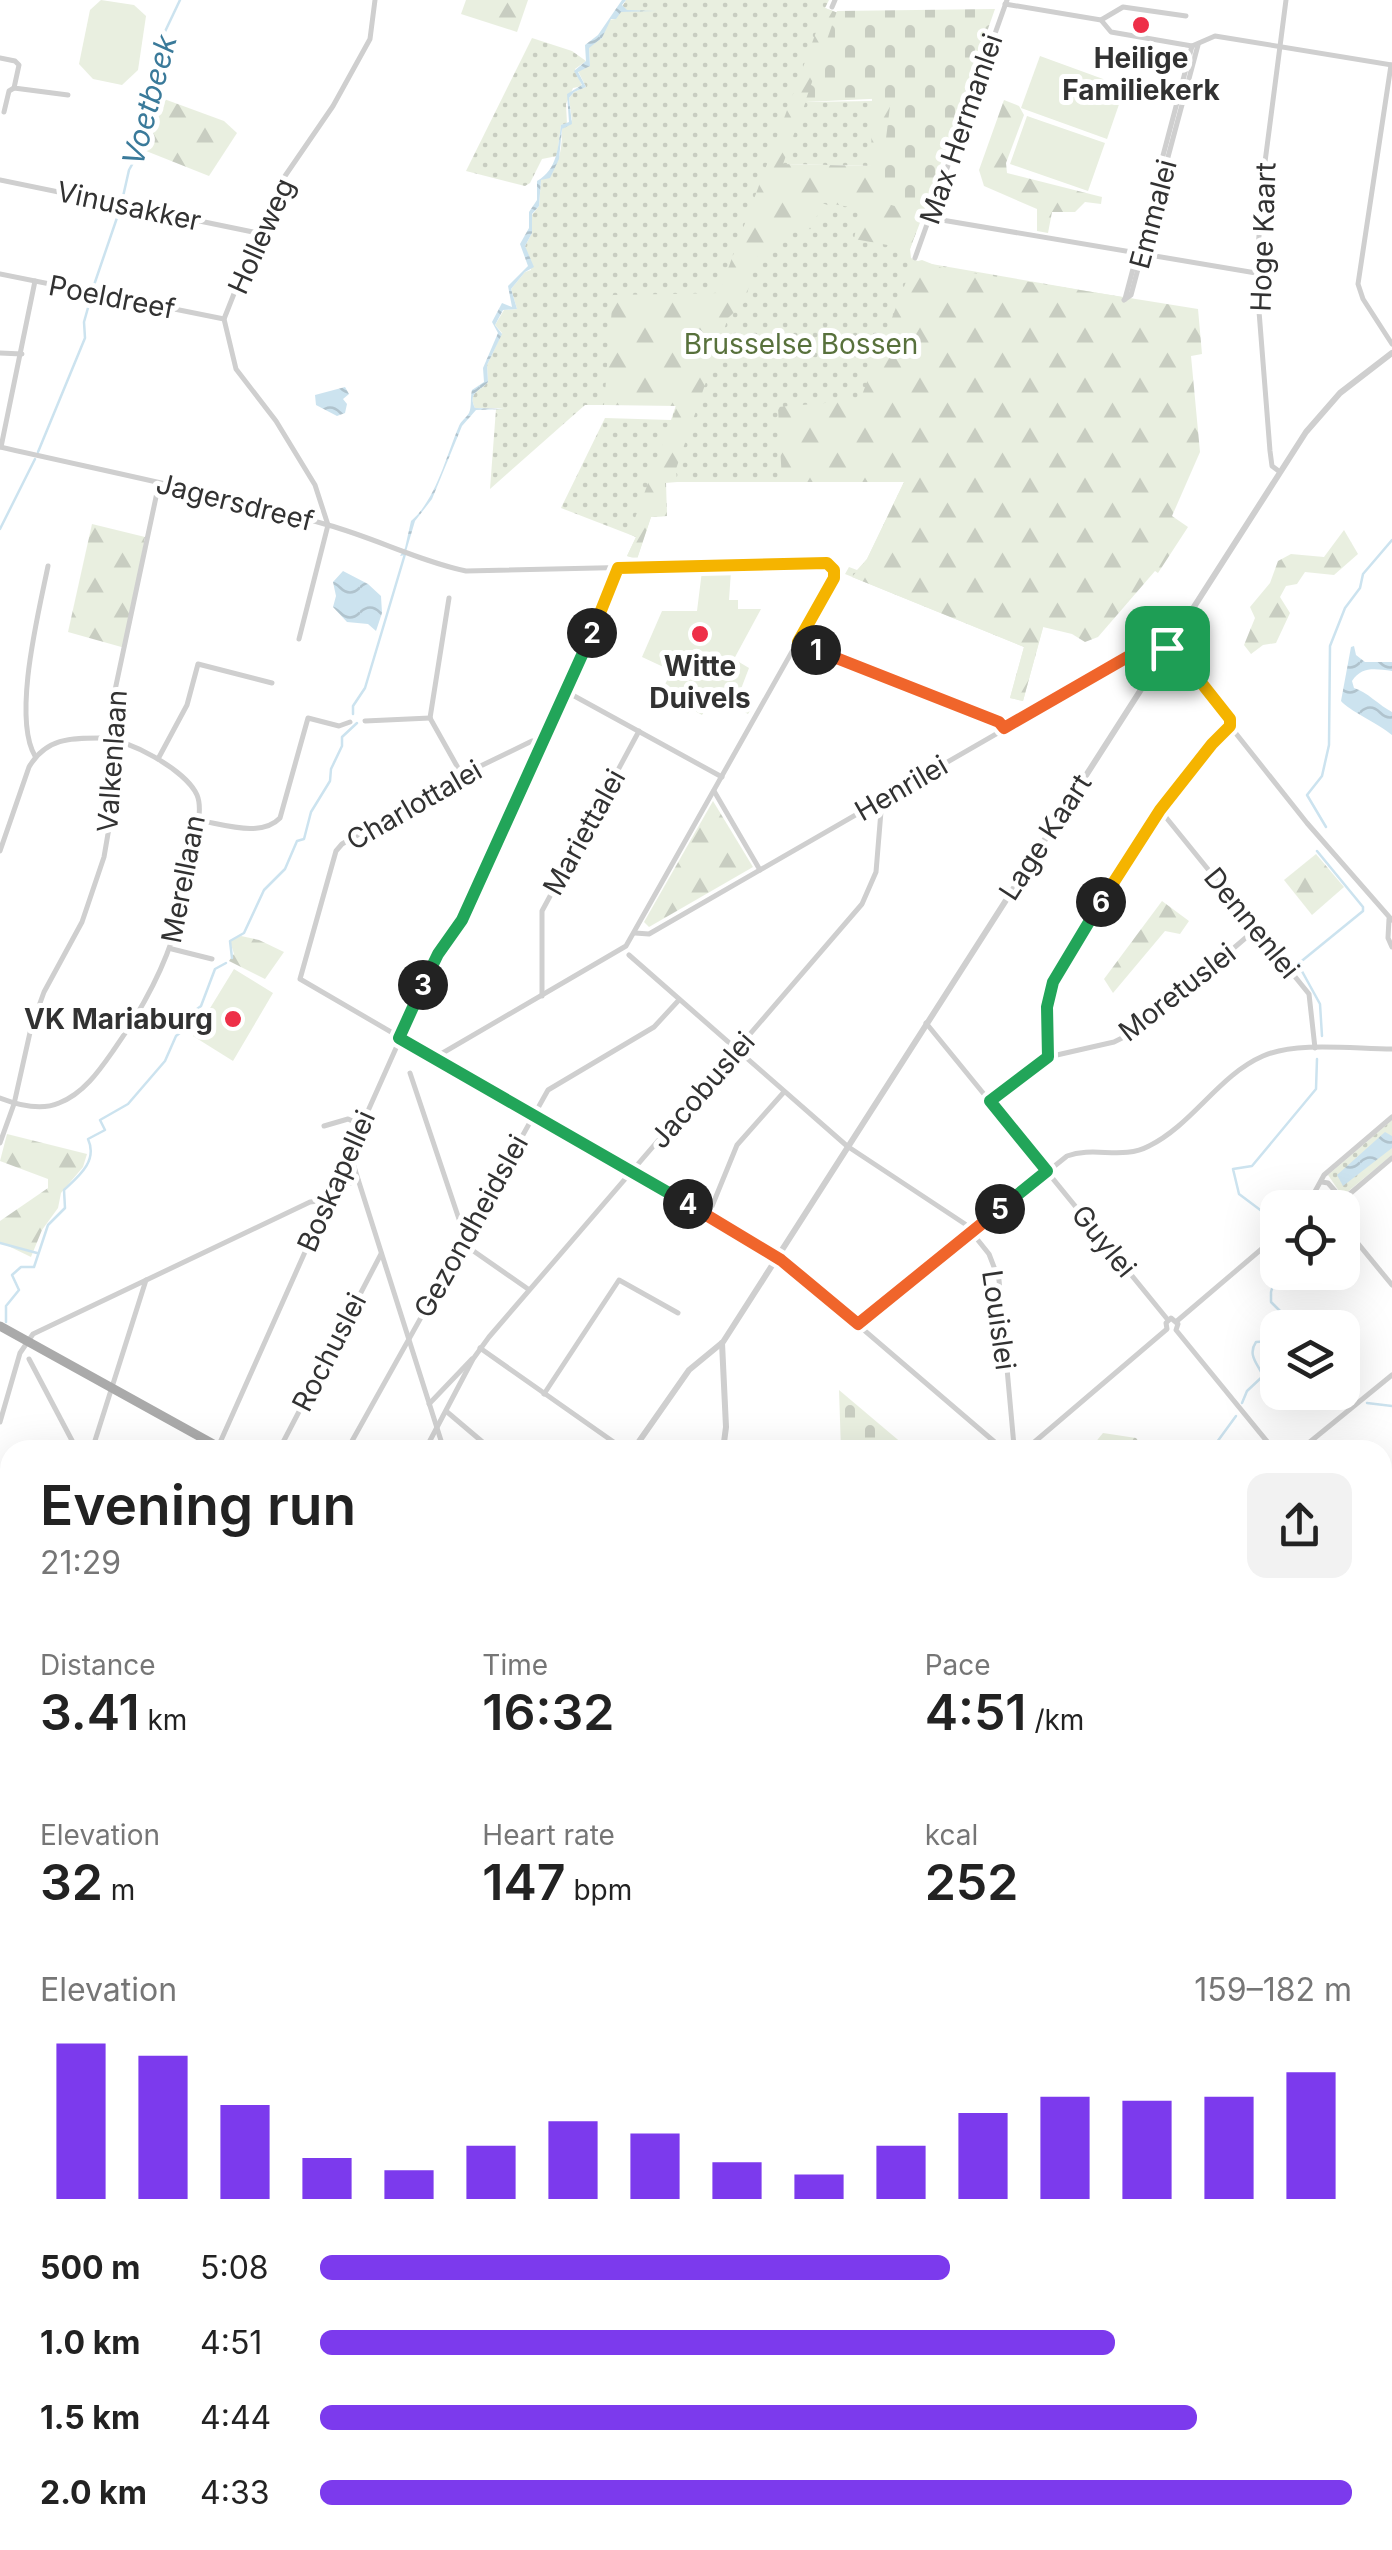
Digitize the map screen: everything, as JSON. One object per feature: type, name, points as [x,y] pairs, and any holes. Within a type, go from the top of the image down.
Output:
[{"type":"main road","points":[[1,1327],[203,1440]]},
{"type":"street","name":"Holleweg","points":[[328,525],[315,485],[276,421],[236,370],[224,319],[285,176],[332,106],[370,39],[375,0]]},
{"type":"street","name":"Hoge Kaart","points":[[1280,472],[1272,466],[1270,451],[1256,273],[1286,0]]},
{"type":"street","points":[[1006,2],[1101,20],[1111,32],[1196,44],[1215,36],[1391,65],[1358,284],[1362,299],[1392,344]]},
{"type":"street","name":"Max Hermanlei","points":[[916,258],[1006,2]]},
{"type":"street","points":[[1101,20],[1123,7],[1186,16]]},
{"type":"street","name":"Emmalei","points":[[1140,253],[1124,300],[1131,295],[1196,44]]},
{"type":"street","points":[[0,58],[20,65],[14,88]]},
{"type":"street","points":[[4,112],[9,91],[14,88],[68,96]]},
{"type":"street","name":"Vinusakker","points":[[0,180],[258,233]]},
{"type":"street","points":[[930,218],[1256,273]]},
{"type":"street","name":"Poeldreef","points":[[0,274],[224,319]]},
{"type":"street","points":[[0,447],[35,281]]},
{"type":"street","points":[[0,353],[22,354]]},
{"type":"street","name":"Lage Kaart","points":[[636,1440],[689,1370],[722,1342],[1280,472],[1330,404],[1392,353]]},
{"type":"street","name":"Jagersdreef","points":[[0,447],[328,525],[466,572],[618,568]]},
{"type":"street","name":"Valkenlaan","points":[[0,1143],[44,992],[82,922],[104,857],[111,808],[112,708],[159,483]]},
{"type":"street","points":[[299,640],[328,525]]},
{"type":"street","points":[[434,1058],[626,952],[835,574],[831,565],[824,563],[618,568]]},
{"type":"street","points":[[35,756],[27,742],[29,665],[48,566]]},
{"type":"street","name":"Boskapellei","points":[[223,1440],[399,1038],[438,954],[462,920],[614,585],[618,568]]},
{"type":"street","points":[[449,598],[430,718],[462,775]]},
{"type":"street","points":[[798,642],[999,722],[1004,728]]},
{"type":"street","name":"Henrilei","points":[[635,933],[650,934],[1150,644],[1167,648]]},
{"type":"street","points":[[1167,648],[1188,666],[1230,719],[1230,726],[1391,920],[1388,938],[1392,947]]},
{"type":"street","points":[[158,759],[187,705],[198,664],[272,684]]},
{"type":"street","points":[[566,691],[722,777]]},
{"type":"street","points":[[197,820],[260,829],[272,826],[280,818],[308,718],[339,726],[350,722]]},
{"type":"street","points":[[366,721],[430,718]]},
{"type":"street","points":[[1048,1057],[1047,1007],[1053,982],[1134,846],[1230,726]]},
{"type":"street","name":"Mariettalei","points":[[542,996],[542,911],[639,732]]},
{"type":"street","points":[[0,851],[35,756],[57,741],[111,738]]},
{"type":"street","name":"Merellaan","points":[[14,1104],[57,1105],[80,1091],[132,1024],[171,949],[190,874],[196,793],[158,759],[111,738]]},
{"type":"street","name":"Charlottalei","points":[[399,1038],[311,986],[303,976],[336,851],[462,775],[532,741],[543,741]]},
{"type":"street","points":[[714,791],[760,870]]},
{"type":"street","name":"Jacobuslei","points":[[429,1404],[866,898],[877,865],[882,799]]},
{"type":"street","name":"Dennenlei","points":[[1160,810],[1309,994],[1316,1048]]},
{"type":"street","name":"Moretuslei","points":[[990,1101],[1048,1057],[1127,1036],[1256,929]]},
{"type":"street","points":[[171,949],[212,959]]},
{"type":"street","name":"Louislei","points":[[626,952],[847,1146],[973,1232],[989,1254],[999,1280],[1013,1440]]},
{"type":"street","name":"Gezondheidslei","points":[[352,1440],[533,1116],[555,1084],[654,1027],[679,1000]]},
{"type":"street","name":"Guylei","points":[[926,1023],[1168,1320]]},
{"type":"street","points":[[399,1038],[776,1256],[992,1440]]},
{"type":"street","points":[[858,1324],[1047,1171],[1076,1152],[1122,1153],[1149,1146],[1254,1060],[1283,1050],[1392,1049]]},
{"type":"street","points":[[410,1072],[463,1240],[528,1289]]},
{"type":"street","points":[[708,1216],[737,1145],[784,1092]]},
{"type":"street","points":[[0,1098],[14,1104]]},
{"type":"street","points":[[1315,1190],[1392,1117]]},
{"type":"street","points":[[324,1126],[348,1119],[361,1125]]},
{"type":"street","points":[[349,1152],[441,1440]]},
{"type":"street","points":[[1350,1190],[1392,1158]]},
{"type":"street","points":[[331,1191],[358,1180]]},
{"type":"street","points":[[1318,1184],[1328,1183],[1334,1190]]},
{"type":"street","points":[[0,1422],[26,1341],[34,1334],[310,1202],[327,1200]]},
{"type":"street","points":[[1360,1246],[1392,1286]]},
{"type":"street","points":[[1176,1330],[1177,1321],[1260,1250]]},
{"type":"street","name":"Rochuslei","points":[[284,1440],[382,1254]]},
{"type":"street","points":[[95,1440],[146,1280]]},
{"type":"street","points":[[544,1394],[619,1280],[678,1314]]},
{"type":"street","points":[[1037,1440],[1167,1329],[1168,1320],[1177,1321]]},
{"type":"street","points":[[1167,1329],[1176,1330],[1266,1440]]},
{"type":"street","points":[[722,1342],[724,1440]]},
{"type":"street","points":[[480,1348],[614,1440]]},
{"type":"street","name":"Jacobuslei","points":[[430,1440],[472,1358]]},
{"type":"street","points":[[29,1359],[73,1440]]},
{"type":"street","points":[[1312,1440],[1392,1376]]},
{"type":"street","points":[[446,1411],[480,1440]]},
{"type":"green space","points":[[101,0],[134,5],[146,16],[138,70],[122,85],[93,79],[79,64],[90,10]]},
{"type":"green space","points":[[466,0],[528,0],[517,32],[461,14]]},
{"type":"green space","name":"Brusselse Bossen","points":[[626,0],[829,0],[825,8],[838,13],[807,102],[872,101],[872,166],[783,164],[921,220],[910,249],[911,258],[920,262],[1133,299],[1023,701],[1010,698],[1024,647],[845,574],[849,567],[857,570],[867,559],[904,482],[666,482],[667,516],[651,517],[637,559],[627,556],[636,537],[561,508],[605,418],[671,420],[676,405],[585,405],[490,489],[496,409],[504,408],[475,408],[473,398],[488,382],[487,365],[502,333],[495,325],[504,310],[517,309],[511,289],[531,270],[525,246],[532,233],[532,215],[539,206],[541,180],[559,158],[562,129],[572,120],[569,98],[586,87],[578,71],[590,66],[589,47],[602,38],[609,20],[615,19]]},
{"type":"green space","points":[[825,8],[838,13],[783,164],[871,166],[872,98],[964,96],[910,249],[854,239],[860,209],[817,201],[830,206],[817,216],[812,229],[786,230],[756,258],[745,302],[728,318],[676,469],[677,482],[665,483],[667,516],[651,517],[637,559],[627,556],[636,537],[629,534],[677,406],[604,405],[613,295],[719,293]]},
{"type":"green space","points":[[995,9],[924,211],[878,203],[891,98],[805,102],[837,11]]},
{"type":"green space","points":[[532,38],[572,51],[586,61],[575,69],[582,86],[573,88],[566,104],[567,124],[561,125],[557,156],[542,159],[525,186],[466,171]]},
{"type":"green space","points":[[1040,56],[1125,87],[1107,139],[1021,108]]},
{"type":"green space","points":[[145,92],[224,121],[237,133],[209,176],[131,145]]},
{"type":"green space","points":[[1004,100],[1019,106],[1024,115],[1006,163],[1007,173],[1102,197],[1101,204],[1085,202],[1075,212],[1052,212],[1048,233],[1037,231],[1037,209],[984,186],[979,170]]},
{"type":"green space","points":[[1027,116],[1105,143],[1088,191],[1010,164]]},
{"type":"green space","points":[[922,260],[942,268],[1198,309],[1202,354],[1191,356],[1200,452],[1172,516],[1188,527],[1158,573],[1155,571],[1098,637],[1085,642],[1072,634],[1043,627],[1023,701],[1010,698],[1024,647],[852,577],[867,559],[904,482],[782,482],[778,407],[860,400],[909,274]]},
{"type":"green space","points":[[92,524],[145,537],[125,648],[68,632]]},
{"type":"green space","points":[[1344,530],[1358,554],[1334,575],[1305,572],[1297,584],[1286,586],[1280,597],[1290,613],[1276,643],[1263,645],[1251,654],[1244,645],[1255,618],[1250,607],[1270,583],[1278,561],[1291,554],[1324,557]]},
{"type":"green space","name":"Witte Duivels","points":[[702,571],[731,571],[729,600],[738,600],[738,609],[761,609],[734,659],[749,668],[736,702],[752,707],[748,714],[714,695],[702,715],[661,692],[672,671],[642,657],[662,611],[697,611]]},
{"type":"green space","points":[[713,801],[753,867],[649,927],[644,922]]},
{"type":"green space","points":[[1316,854],[1344,887],[1312,915],[1284,880]]},
{"type":"green space","points":[[1162,901],[1189,921],[1180,934],[1165,931],[1113,993],[1104,979]]},
{"type":"green space","points":[[241,936],[284,952],[265,979],[229,961],[234,954],[230,941]]},
{"type":"green space","points":[[234,969],[273,993],[233,1061],[193,1036]]},
{"type":"green space","points":[[1392,1120],[1392,1155],[1350,1190],[1338,1190],[1328,1175]]},
{"type":"green space","points":[[7,1134],[87,1154],[83,1167],[61,1193],[58,1208],[42,1230],[31,1257],[0,1242],[0,1221],[48,1188],[48,1179],[0,1161]]},
{"type":"green space","points":[[839,1390],[898,1440],[841,1440]]},
{"type":"green space","points":[[1103,1433],[1138,1440],[1097,1440]]},
{"type":"water","points":[[622,0],[626,0],[622,5],[627,10],[656,11],[621,12],[611,19],[602,38],[589,48],[590,66],[578,72],[586,87],[569,98],[572,124],[562,129],[559,159],[550,178],[541,180],[539,206],[532,214],[532,233],[525,246],[534,267],[511,289],[517,309],[503,310],[495,325],[502,334],[487,365],[488,382],[473,398],[475,408],[504,409],[476,410],[462,426],[432,499],[415,521],[405,555],[400,556],[411,521],[434,490],[459,426],[469,413],[472,390],[484,382],[483,368],[498,333],[492,322],[502,303],[512,307],[508,286],[528,266],[520,244],[529,228],[529,212],[537,200],[537,181],[553,164],[561,125],[569,122],[567,94],[582,85],[574,71],[586,61],[585,45],[598,35]]},
{"type":"water","points":[[345,387],[349,394],[343,399],[347,404],[345,413],[337,416],[316,405],[315,395]]},
{"type":"water","points":[[343,571],[381,596],[382,613],[376,631],[368,624],[347,622],[333,607],[333,582]]},
{"type":"water","points":[[1354,646],[1356,655],[1365,662],[1392,662],[1392,671],[1365,671],[1352,681],[1354,688],[1392,712],[1392,735],[1341,701]]},
{"type":"water","points":[[1385,1132],[1392,1136],[1392,1148],[1343,1186],[1337,1175]]},
{"type":"waterway","name":"Voetbeek","points":[[122,201],[129,170],[139,152],[161,40],[180,0]]},
{"type":"waterway","name":"Voetbeek","points":[[93,288],[120,209]]},
{"type":"waterway","name":"Voetbeek","points":[[38,452],[85,338],[84,322],[91,297]]},
{"type":"waterway","name":"Voetbeek","points":[[0,529],[35,459]]},
{"type":"waterway","points":[[1326,827],[1307,795],[1322,776],[1329,745],[1330,646],[1345,608],[1360,588],[1363,574],[1392,540]]},
{"type":"waterway","points":[[353,714],[353,706],[365,688],[405,554]]},
{"type":"waterway","points":[[232,958],[230,941],[244,933],[264,890],[285,869],[297,841],[304,839],[311,812],[330,781],[342,737],[357,723]]},
{"type":"waterway","points":[[1317,851],[1363,907],[1363,911],[1298,964],[1320,1004],[1322,1036]]},
{"type":"waterway","points":[[6,1322],[6,1306],[19,1290],[12,1275],[21,1267],[34,1267],[48,1225],[65,1208],[64,1190],[89,1161],[88,1139],[105,1130],[100,1120],[128,1104],[165,1061],[176,1036],[186,1028],[189,1015],[201,1006],[215,969],[226,963]]},
{"type":"waterway","points":[[1260,1210],[1239,1194],[1233,1169],[1252,1166],[1316,1089],[1317,1059]]},
{"type":"waterway","name":"Voetbeek","points":[[0,1243],[37,1253]]},
{"type":"waterway","points":[[1272,1290],[1271,1302],[1279,1310]]},
{"type":"waterway","points":[[1260,1342],[1256,1342],[1253,1355],[1260,1370]]},
{"type":"waterway","points":[[1242,1403],[1247,1391],[1260,1379]]},
{"type":"waterway","points":[[1367,1403],[1392,1406]]},
{"type":"waterway","points":[[1218,1440],[1236,1416]]},
{"type":"place","name":"Heilige Familiekerk","points":[[1141,25]]},
{"type":"place","name":"Witte Duivels","points":[[700,634]]},
{"type":"place","name":"VK Mariaburg","points":[[233,1019]]},
{"type":"route","points":[[830,564],[834,578],[798,642],[999,722],[1004,728],[1150,644],[1167,648],[1188,666],[1230,719],[1230,726],[1134,846],[1056,975],[1047,1007],[1048,1057],[990,1101],[1047,1171],[858,1324],[770,1253],[399,1038],[438,954],[462,920],[614,585],[618,568],[830,564]]}]
